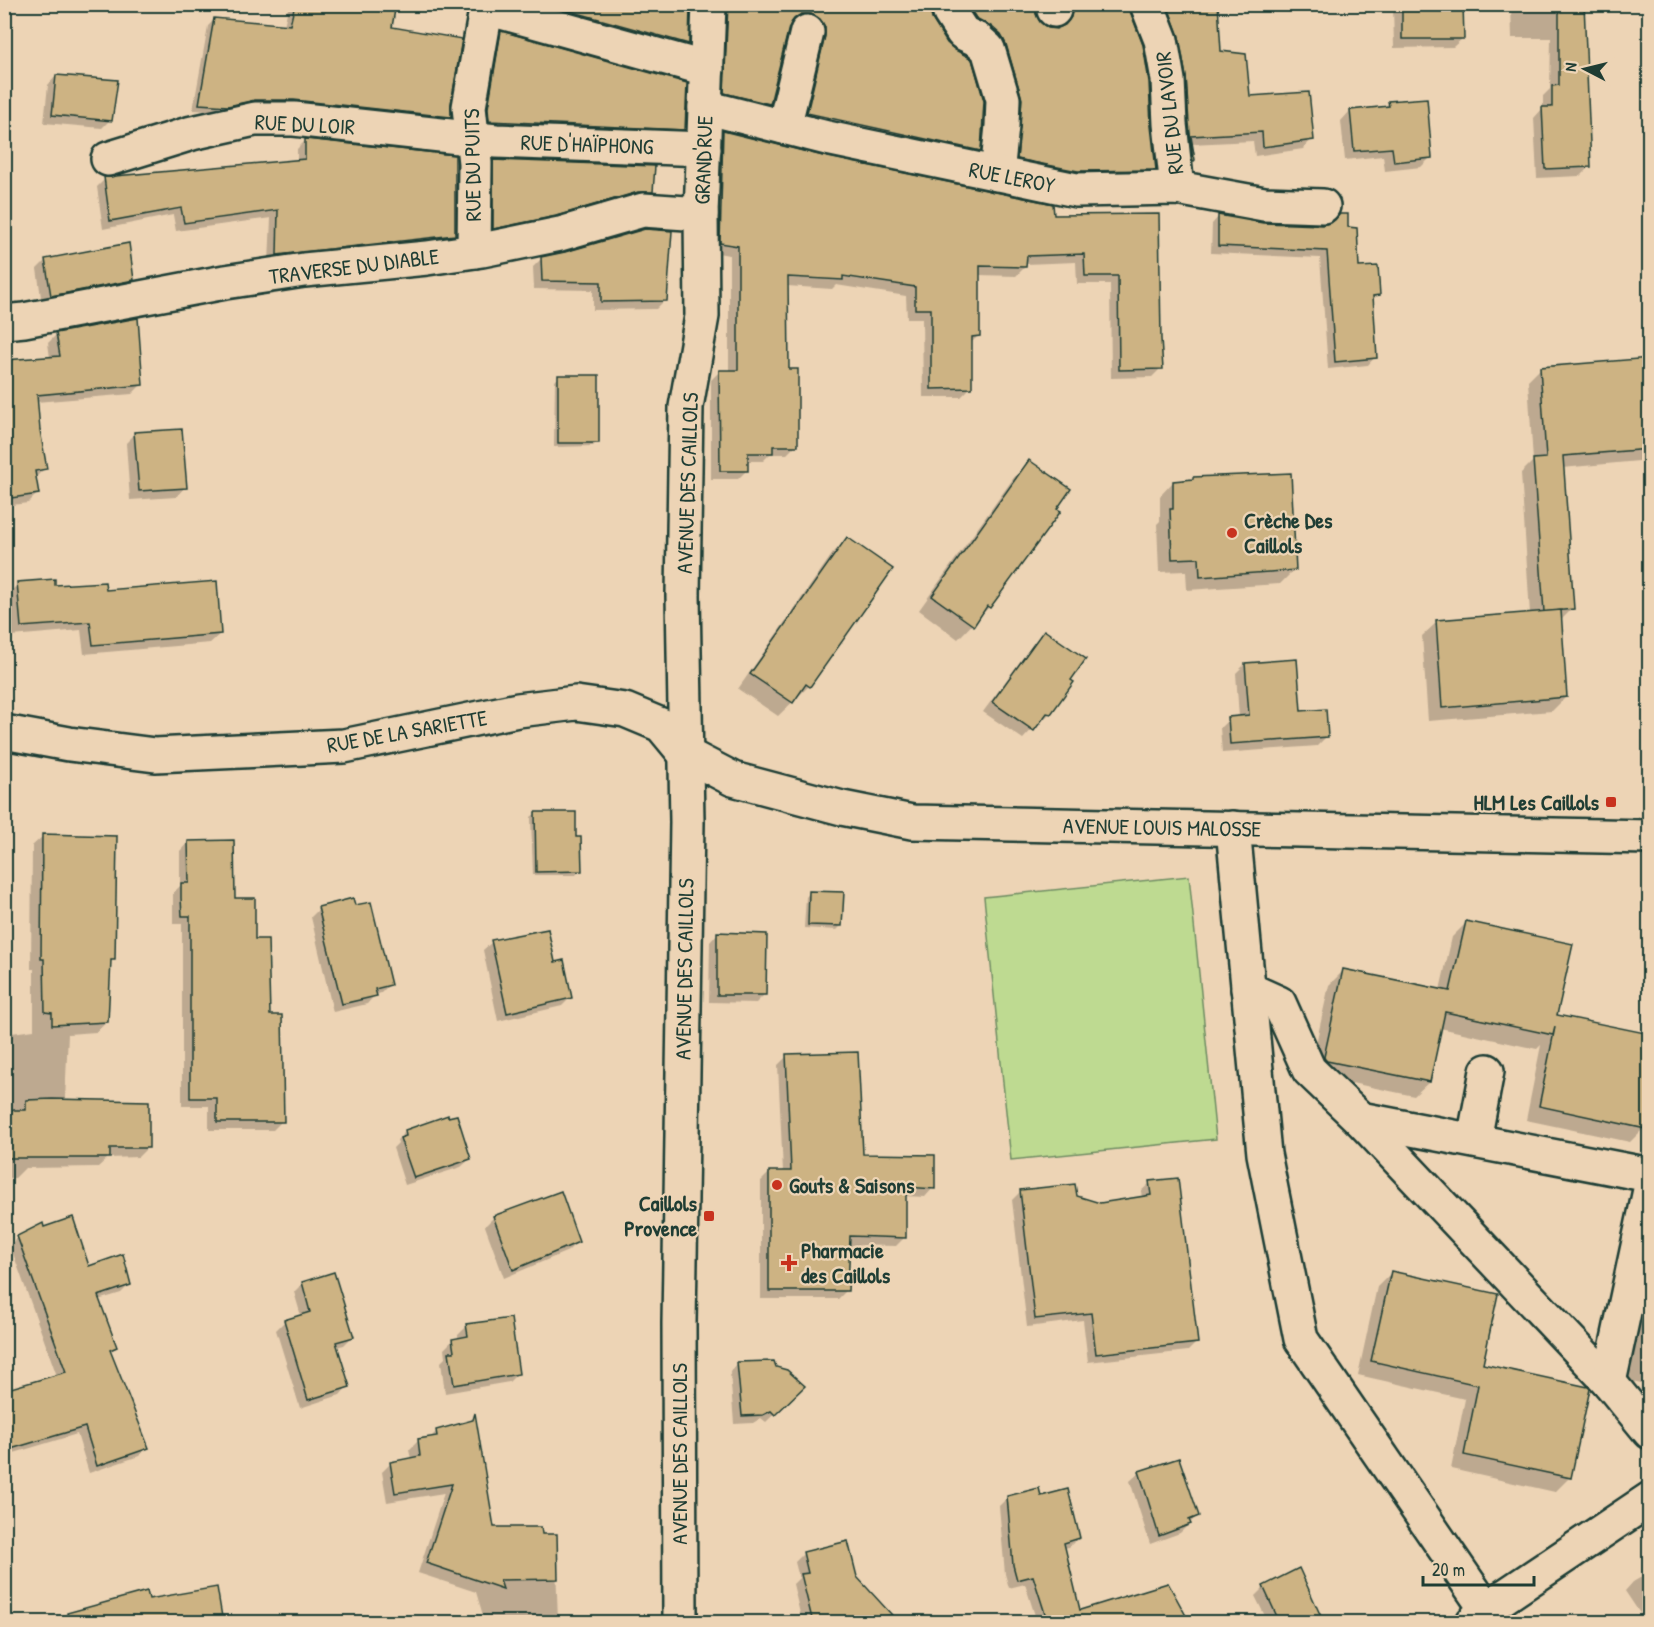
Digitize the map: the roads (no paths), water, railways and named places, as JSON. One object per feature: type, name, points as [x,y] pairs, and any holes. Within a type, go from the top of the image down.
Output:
[{"type":"street","name":"GRAND'RUE","points":[[702,316],[701,214],[709,4]]},
{"type":"street","points":[[946,4],[963,33],[978,40],[988,49],[1003,99],[997,174]]},
{"type":"street","name":"RUE DU LAVOIR","points":[[1147,4],[1161,40],[1168,80],[1170,124],[1178,188]]},
{"type":"street","points":[[487,6],[707,69]]},
{"type":"street","name":"RUE DU PUITS","points":[[474,251],[475,163],[469,107],[487,6]]},
{"type":"street","points":[[784,127],[807,32]]},
{"type":"street","name":"RUE LEROY","points":[[705,107],[827,138],[1076,190],[1178,188],[1264,204],[1323,206]]},
{"type":"street","name":"RUE DU LOIR","points":[[108,159],[192,133],[255,119],[294,119],[471,138]]},
{"type":"street","name":"RUE D'HAÏPHONG","points":[[471,138],[496,141],[704,149]]},
{"type":"street","name":"TRAVERSE DU DIABLE","points":[[4,322],[225,282],[474,251],[560,234],[643,210],[701,214]]},
{"type":"street","name":"AVENUE DES CAILLOLS","points":[[680,1623],[679,1312],[687,822],[683,594],[686,407],[702,316]]},
{"type":"street","name":"RUE DE LA SARIETTE","points":[[4,732],[69,744],[155,755],[332,747],[518,710],[576,703],[625,710],[661,725],[685,754]]},
{"type":"street","name":"AVENUE LOUIS MALOSSE","points":[[685,754],[733,779],[842,808],[912,822],[1650,837]]},
{"type":"street","points":[[1233,828],[1264,1154],[1301,1339],[1479,1616],[1650,1499]]},
{"type":"street","points":[[1248,989],[1279,1003],[1309,1070],[1360,1119],[1609,1382],[1650,1432]]},
{"type":"street","points":[[1474,1140],[1487,1071]]},
{"type":"street","points":[[1360,1119],[1650,1175]]},
{"type":"street","points":[[1609,1382],[1650,1190]]},
{"type":"place","name":"Crèche Des Caillols","points":[[1232,533]]},
{"type":"place","name":"HLM Les Caillols","points":[[1611,802]]},
{"type":"place","name":"Gouts & Saisons","points":[[777,1185]]},
{"type":"place","name":"Caillols Provence","points":[[709,1216]]},
{"type":"place","name":"Pharmacie des Caillols","points":[[789,1263]]}]
